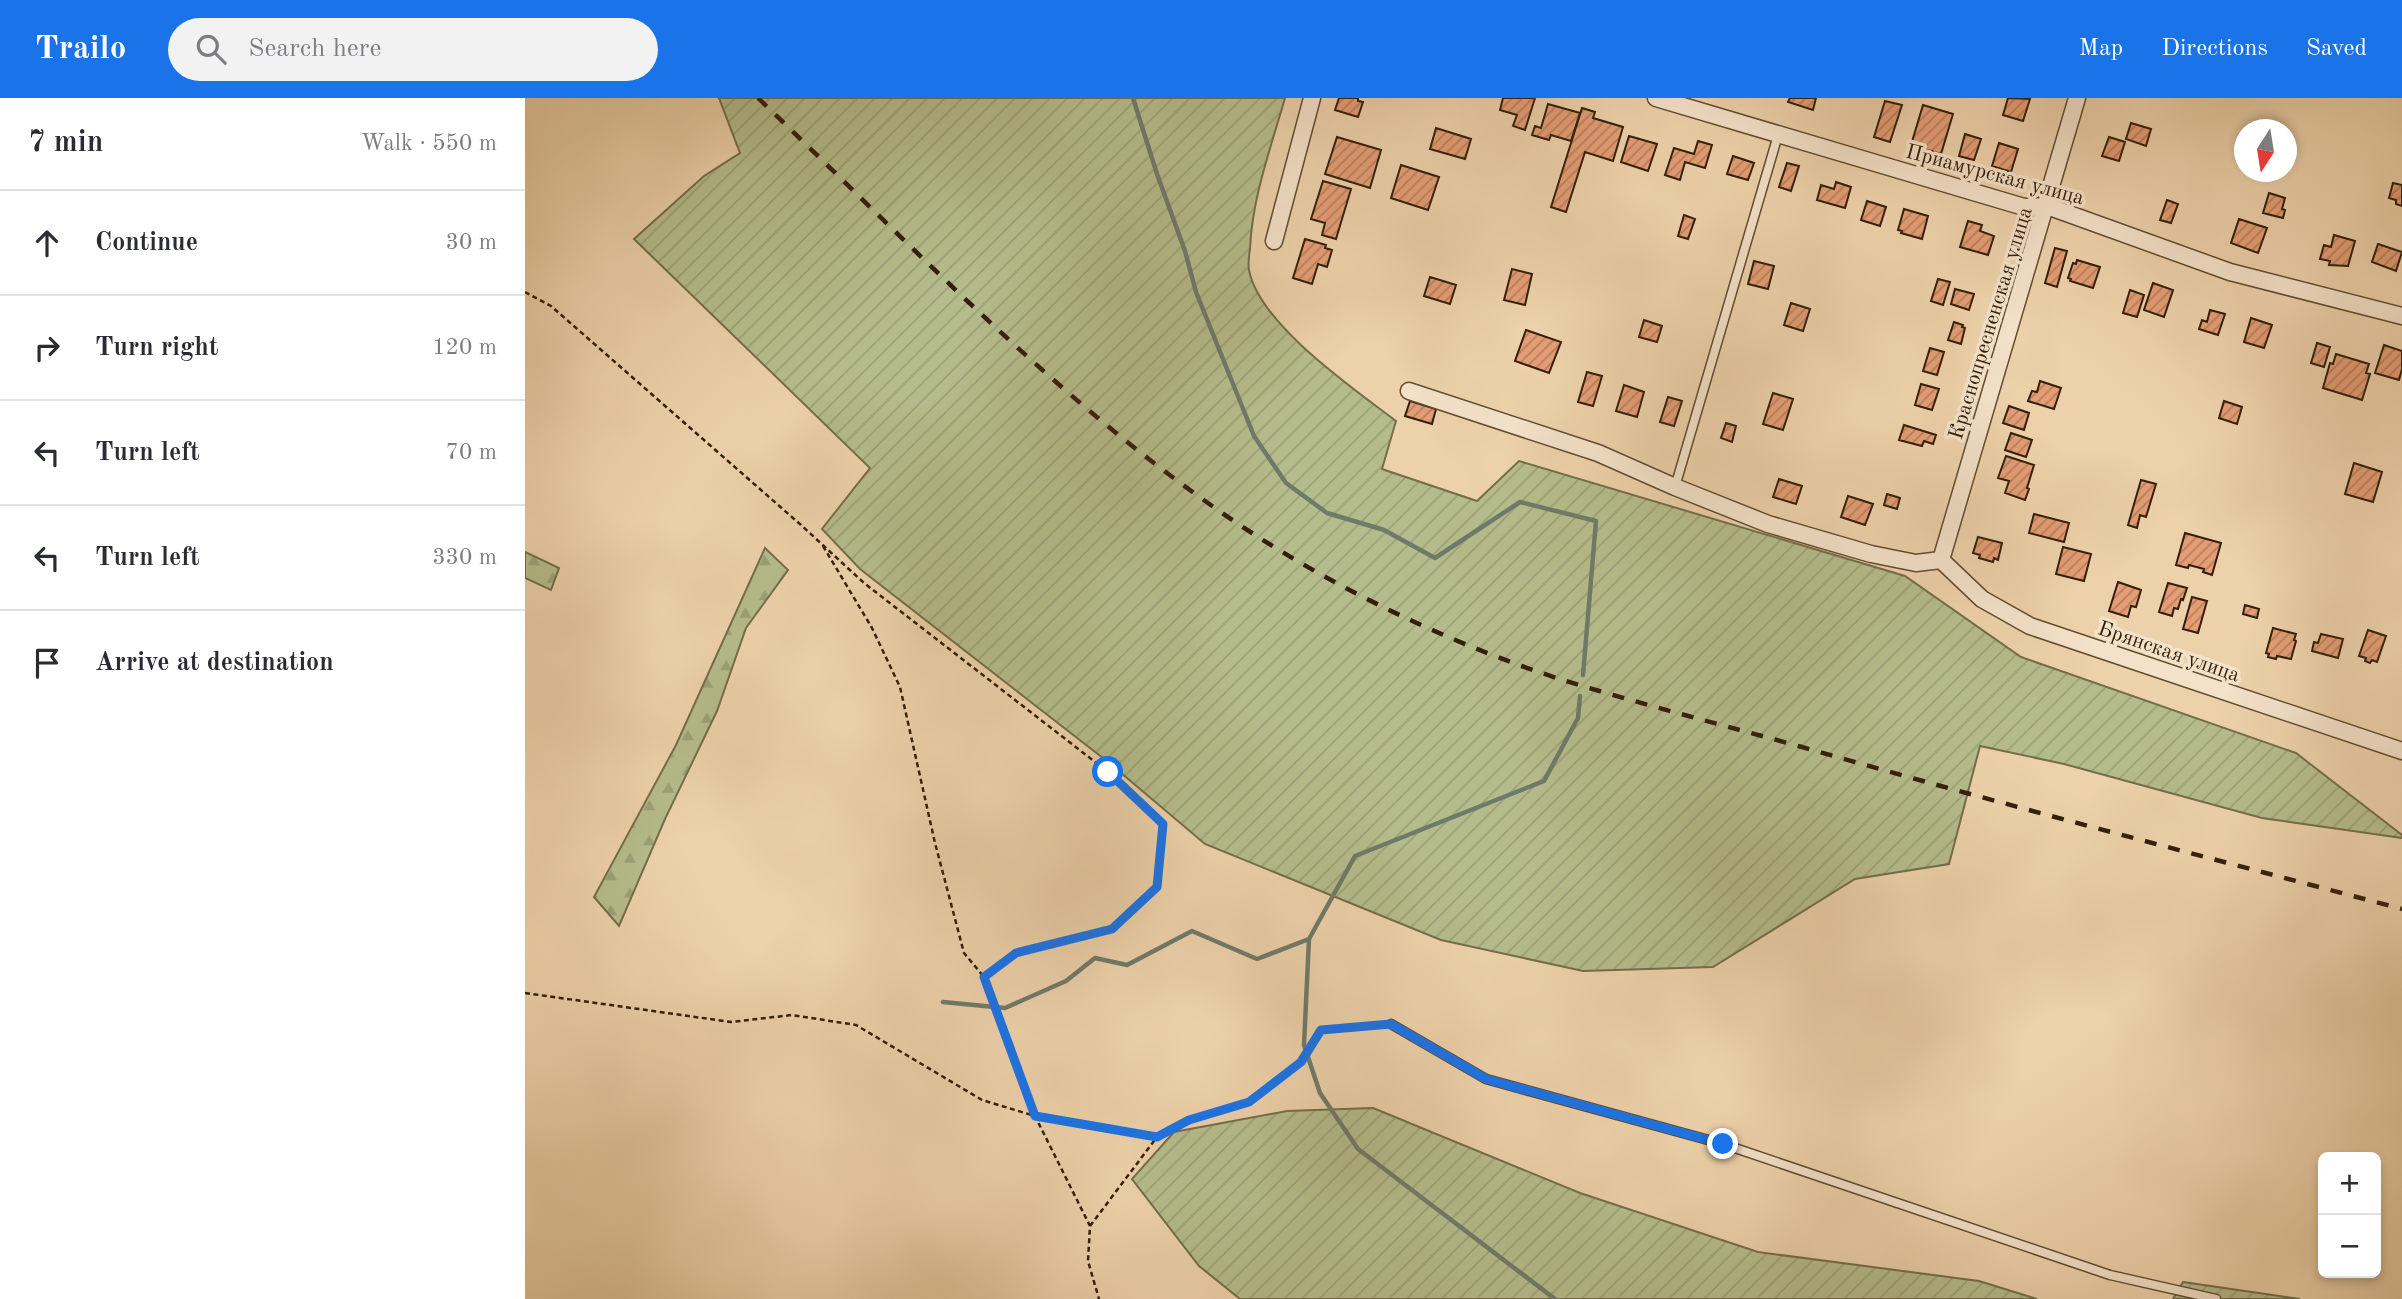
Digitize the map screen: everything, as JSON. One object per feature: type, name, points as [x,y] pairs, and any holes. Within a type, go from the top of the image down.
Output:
[{"type":"street","points":[[1274,241],[1312,98]]},
{"type":"street","name":"Приамурская улица","points":[[1656,98],[2024,207],[2047,206],[2231,272],[2402,316]]},
{"type":"street","name":"Краснопресненская улица","points":[[1941,560],[2077,98]]},
{"type":"street","points":[[1409,391],[1598,453],[1768,524],[1871,554],[1916,563],[1941,560]]},
{"type":"street","name":"Брянская улица","points":[[1941,560],[1982,599],[2030,626],[2402,751]]},
{"type":"lane","points":[[1675,487],[1777,135]]},
{"type":"lane","points":[[1391,1024],[1486,1079],[1723,1144],[2109,1275],[2216,1299]]},
{"type":"path","points":[[525,292],[551,306],[864,583],[1108,772],[1163,824],[1157,887],[1112,929],[1016,953],[984,977]]},
{"type":"path","points":[[821,543],[872,628],[900,687],[935,843],[964,953],[984,977],[1035,1116],[1090,1226],[1088,1261],[1098,1299]]},
{"type":"path","points":[[525,993],[731,1022],[792,1015],[856,1025],[982,1100],[1035,1116],[1157,1137]]},
{"type":"path","points":[[1090,1226],[1157,1137],[1189,1120],[1249,1102],[1301,1062],[1321,1030],[1391,1024]]},
{"type":"green space","points":[[719,98],[1285,98],[1254,211],[1249,270],[1256,291],[1289,333],[1334,373],[1396,421],[1382,469],[1477,501],[1519,461],[1905,576],[2021,657],[2296,753],[2402,835],[2402,838],[2262,818],[2064,764],[1980,746],[1949,864],[1855,879],[1713,967],[1583,971],[1441,940],[1205,844],[1108,762],[860,569],[822,529],[870,468],[634,239],[704,176],[740,153]]},
{"type":"green space","points":[[765,548],[788,570],[746,628],[717,711],[665,819],[619,926],[594,897],[676,745]]},
{"type":"green space","points":[[525,552],[559,568],[551,590],[525,578]]},
{"type":"green space","points":[[1373,1108],[1580,1193],[1758,1252],[1979,1281],[2037,1299],[1240,1299],[1199,1266],[1132,1179],[1174,1132],[1287,1111]]},
{"type":"green space","points":[[2183,1282],[2300,1299],[2173,1299]]},
{"type":"building","points":[[1339,98],[1358,98],[1358,101],[1363,102],[1358,117],[1335,110]]},
{"type":"building","points":[[1503,98],[1535,98],[1525,130],[1513,126],[1517,115],[1500,110]]},
{"type":"building","points":[[1790,98],[1816,98],[1813,110],[1788,102]]},
{"type":"building","points":[[2008,98],[2030,99],[2023,121],[2003,115]]},
{"type":"building","points":[[1885,101],[1902,105],[1890,142],[1874,137]]},
{"type":"building","points":[[1548,104],[1580,113],[1571,141],[1551,135],[1549,140],[1532,135],[1535,126],[1541,128]]},
{"type":"building","points":[[1923,105],[1953,114],[1941,154],[1911,145]]},
{"type":"building","points":[[1582,108],[1595,112],[1593,118],[1623,127],[1613,161],[1585,152],[1566,212],[1551,207]]},
{"type":"building","points":[[2131,123],[2151,129],[2146,146],[2126,139]]},
{"type":"building","points":[[1436,128],[1471,139],[1465,159],[1430,149]]},
{"type":"building","points":[[1965,134],[1981,139],[1974,160],[1959,156]]},
{"type":"building","points":[[1629,136],[1657,144],[1648,171],[1621,162]]},
{"type":"building","points":[[1337,137],[1381,150],[1370,188],[1325,174]]},
{"type":"building","points":[[2109,137],[2125,142],[2119,161],[2102,156]]},
{"type":"building","points":[[1698,141],[1712,145],[1705,168],[1685,162],[1680,180],[1665,175],[1674,148],[1694,154]]},
{"type":"building","points":[[1999,143],[2018,149],[2011,172],[1992,166]]},
{"type":"building","points":[[1733,156],[1754,163],[1748,180],[1727,174]]},
{"type":"building","points":[[1787,163],[1799,166],[1791,191],[1779,187]]},
{"type":"building","points":[[1401,165],[1439,177],[1428,210],[1391,198]]},
{"type":"building","points":[[1323,181],[1351,189],[1336,239],[1322,235],[1325,223],[1311,219]]},
{"type":"building","points":[[1836,182],[1851,187],[1845,208],[1817,200],[1821,185],[1834,189]]},
{"type":"building","points":[[2393,183],[2402,185],[2402,206],[2389,198]]},
{"type":"building","points":[[2269,193],[2285,198],[2283,218],[2263,213]]},
{"type":"building","points":[[2167,200],[2178,204],[2171,223],[2160,220]]},
{"type":"building","points":[[1867,201],[1886,207],[1880,226],[1861,220]]},
{"type":"building","points":[[1904,209],[1928,216],[1922,239],[1898,230]]},
{"type":"building","points":[[1684,215],[1695,219],[1688,239],[1678,236]]},
{"type":"building","points":[[2239,219],[2267,228],[2258,253],[2231,243]]},
{"type":"building","points":[[1968,221],[1982,225],[1980,231],[1994,236],[1988,255],[1960,247]]},
{"type":"building","points":[[2334,235],[2355,241],[2348,266],[2329,265],[2330,261],[2320,259],[2324,245],[2331,247]]},
{"type":"building","points":[[1305,239],[1326,245],[1325,248],[1332,250],[1327,267],[1318,264],[1312,284],[1293,278]]},
{"type":"building","points":[[2378,244],[2402,252],[2396,271],[2372,262]]},
{"type":"building","points":[[2055,248],[2067,251],[2057,287],[2045,283]]},
{"type":"building","points":[[2077,260],[2100,267],[2093,288],[2068,278],[2073,263],[2076,264]]},
{"type":"building","points":[[1754,261],[1774,266],[1768,289],[1748,284]]},
{"type":"building","points":[[1512,269],[1532,274],[1525,305],[1504,300]]},
{"type":"building","points":[[1430,277],[1456,285],[1450,304],[1424,296]]},
{"type":"building","points":[[1938,279],[1950,282],[1943,305],[1931,301]]},
{"type":"building","points":[[2153,283],[2173,290],[2164,317],[2144,310]]},
{"type":"building","points":[[1955,289],[1974,294],[1969,310],[1951,304]]},
{"type":"building","points":[[2130,290],[2144,295],[2137,317],[2123,313]]},
{"type":"building","points":[[1791,303],[1810,309],[1803,331],[1784,325]]},
{"type":"building","points":[[2210,310],[2225,314],[2218,335],[2199,329],[2202,320],[2207,322]]},
{"type":"building","points":[[2251,318],[2272,325],[2264,348],[2244,342]]},
{"type":"building","points":[[1644,320],[1662,326],[1657,342],[1639,337]]},
{"type":"building","points":[[1954,322],[1965,328],[1961,344],[1948,340]]},
{"type":"building","points":[[1526,330],[1561,342],[1549,373],[1515,361]]},
{"type":"building","points":[[2317,343],[2330,347],[2324,367],[2311,363]]},
{"type":"building","points":[[2384,345],[2402,351],[2399,380],[2375,373]]},
{"type":"building","points":[[1930,348],[1944,352],[1937,375],[1923,371]]},
{"type":"building","points":[[2336,354],[2369,364],[2366,373],[2370,374],[2362,400],[2323,388],[2330,363],[2333,364]]},
{"type":"building","points":[[1587,372],[1602,376],[1593,406],[1578,402]]},
{"type":"building","points":[[2040,381],[2061,388],[2054,409],[2028,401],[2032,391],[2037,392]]},
{"type":"building","points":[[1921,384],[1939,389],[1932,410],[1915,405]]},
{"type":"building","points":[[1624,385],[1644,392],[1637,417],[1616,411]]},
{"type":"building","points":[[1773,393],[1793,399],[1783,430],[1763,424]]},
{"type":"building","points":[[1668,397],[1682,401],[1674,426],[1660,422]]},
{"type":"building","points":[[1410,401],[1436,409],[1432,424],[1405,416]]},
{"type":"building","points":[[2224,401],[2242,407],[2237,424],[2219,418]]},
{"type":"building","points":[[2009,406],[2029,413],[2024,430],[2003,423]]},
{"type":"building","points":[[1726,423],[1736,426],[1732,442],[1721,438]]},
{"type":"building","points":[[1904,425],[1936,435],[1933,444],[1924,441],[1922,446],[1899,440]]},
{"type":"building","points":[[2011,433],[2032,440],[2026,457],[2005,450]]},
{"type":"building","points":[[2006,456],[2034,465],[2025,500],[2005,493],[2009,481],[1998,478]]},
{"type":"building","points":[[2354,463],[2382,472],[2373,502],[2345,494]]},
{"type":"building","points":[[1779,479],[1802,486],[1796,504],[1773,497]]},
{"type":"building","points":[[2141,480],[2156,484],[2146,517],[2140,515],[2137,528],[2128,525]]},
{"type":"building","points":[[1887,494],[1900,498],[1897,509],[1884,505]]},
{"type":"building","points":[[1848,496],[1873,504],[1865,525],[1841,517]]},
{"type":"building","points":[[2034,514],[2069,523],[2064,542],[2029,533]]},
{"type":"building","points":[[2185,533],[2221,543],[2212,575],[2203,572],[2204,569],[2176,565]]},
{"type":"building","points":[[1978,537],[2002,543],[1998,560],[1994,558],[1993,562],[1973,553]]},
{"type":"building","points":[[2063,547],[2091,554],[2084,581],[2056,574]]},
{"type":"building","points":[[2118,582],[2141,590],[2136,607],[2131,606],[2128,617],[2109,611]]},
{"type":"building","points":[[2168,583],[2187,588],[2183,600],[2181,599],[2178,609],[2174,608],[2172,616],[2159,612]]},
{"type":"building","points":[[2192,597],[2207,601],[2198,633],[2183,629]]},
{"type":"building","points":[[2245,605],[2259,609],[2257,618],[2243,614]]},
{"type":"building","points":[[2273,628],[2296,634],[2291,659],[2268,657],[2269,654],[2266,653]]},
{"type":"building","points":[[2368,630],[2386,636],[2377,662],[2372,660],[2370,663],[2359,656]]},
{"type":"building","points":[[2321,634],[2343,639],[2338,658],[2312,651],[2314,642],[2318,643]]},
{"type":"waterway","points":[[1133,98],[1185,251],[1196,292],[1254,436],[1286,483],[1327,513],[1384,530],[1435,558],[1520,502],[1596,521],[1583,675]]},
{"type":"waterway","points":[[1555,1299],[1358,1149],[1320,1093],[1304,1045],[1309,939],[1355,856],[1544,781],[1578,718],[1580,696]]},
{"type":"waterway","points":[[943,1002],[1005,1008],[1066,981],[1095,958],[1127,965],[1192,931],[1257,959],[1309,939]]},
{"type":"railway","points":[[758,98],[995,327],[1119,436],[1252,533],[1364,598],[1485,652],[1595,690],[2402,909]]},
{"type":"route","points":[[1108,772],[1163,824],[1157,887],[1112,929],[1016,953],[984,977],[1035,1116],[1157,1137],[1189,1120],[1249,1102],[1301,1062],[1321,1030],[1391,1024],[1486,1079],[1723,1144]]}]
